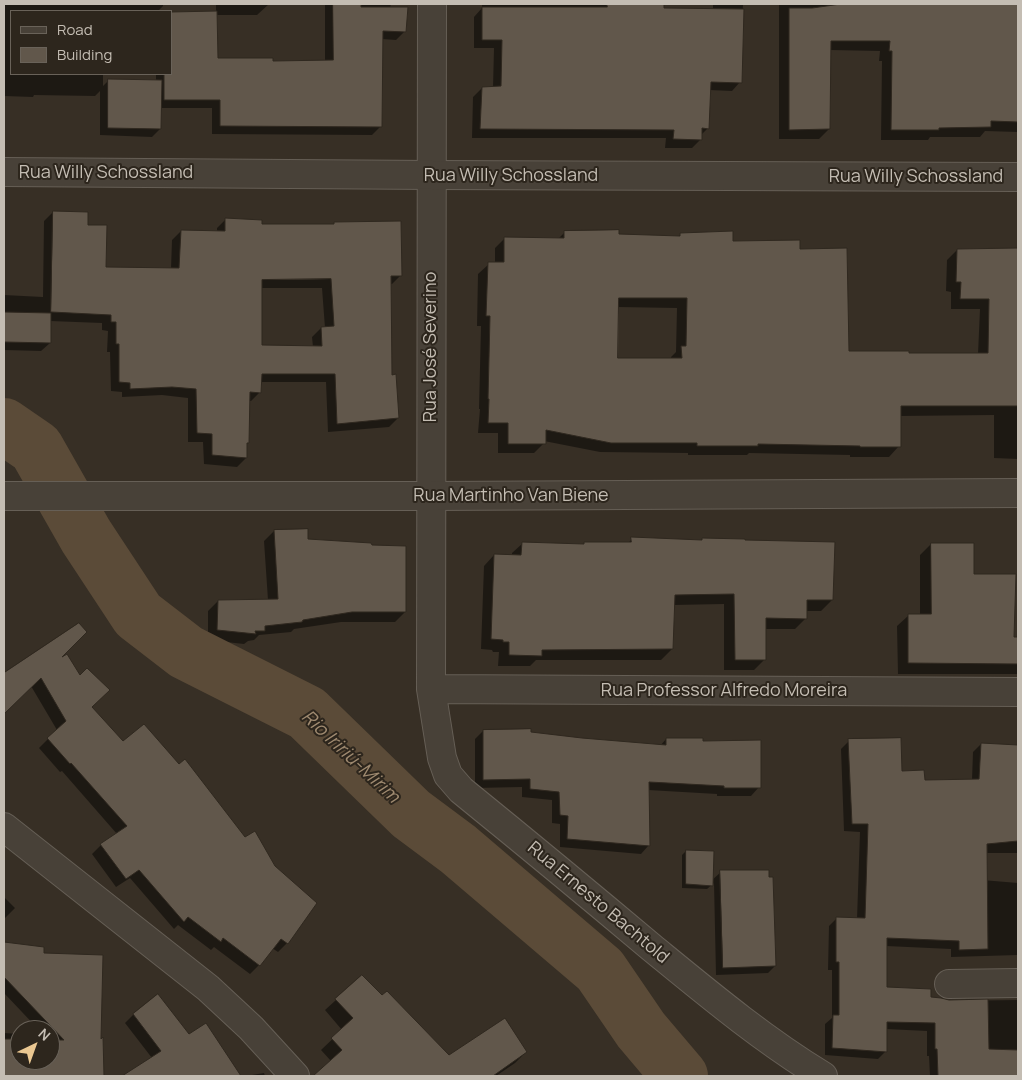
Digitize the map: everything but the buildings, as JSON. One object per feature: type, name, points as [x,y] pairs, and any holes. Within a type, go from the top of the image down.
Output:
[{"type":"street","name":"Rua José Severino","points":[[430,689],[432,4]]},
{"type":"street","name":"Rua Willy Schossland","points":[[4,172],[1018,178]]},
{"type":"street","name":"Rua Martinho Van Biene","points":[[4,496],[1018,493]]},
{"type":"street","name":"Rua Professor Alfredo Moreira","points":[[430,689],[1018,692]]},
{"type":"street","name":"Rua Ernesto Bachtold","points":[[430,689],[442,758],[448,775],[461,790],[746,1023],[798,1061],[823,1076]]},
{"type":"street","points":[[4,828],[208,988],[251,1028],[295,1076]]},
{"type":"street","points":[[949,984],[1018,983]]},
{"type":"waterway","name":"Rio Iririú-Mirim","points":[[4,426],[36,448],[86,536],[138,615],[186,652],[307,713],[411,814],[458,849],[600,970],[641,1030],[680,1076]]}]
